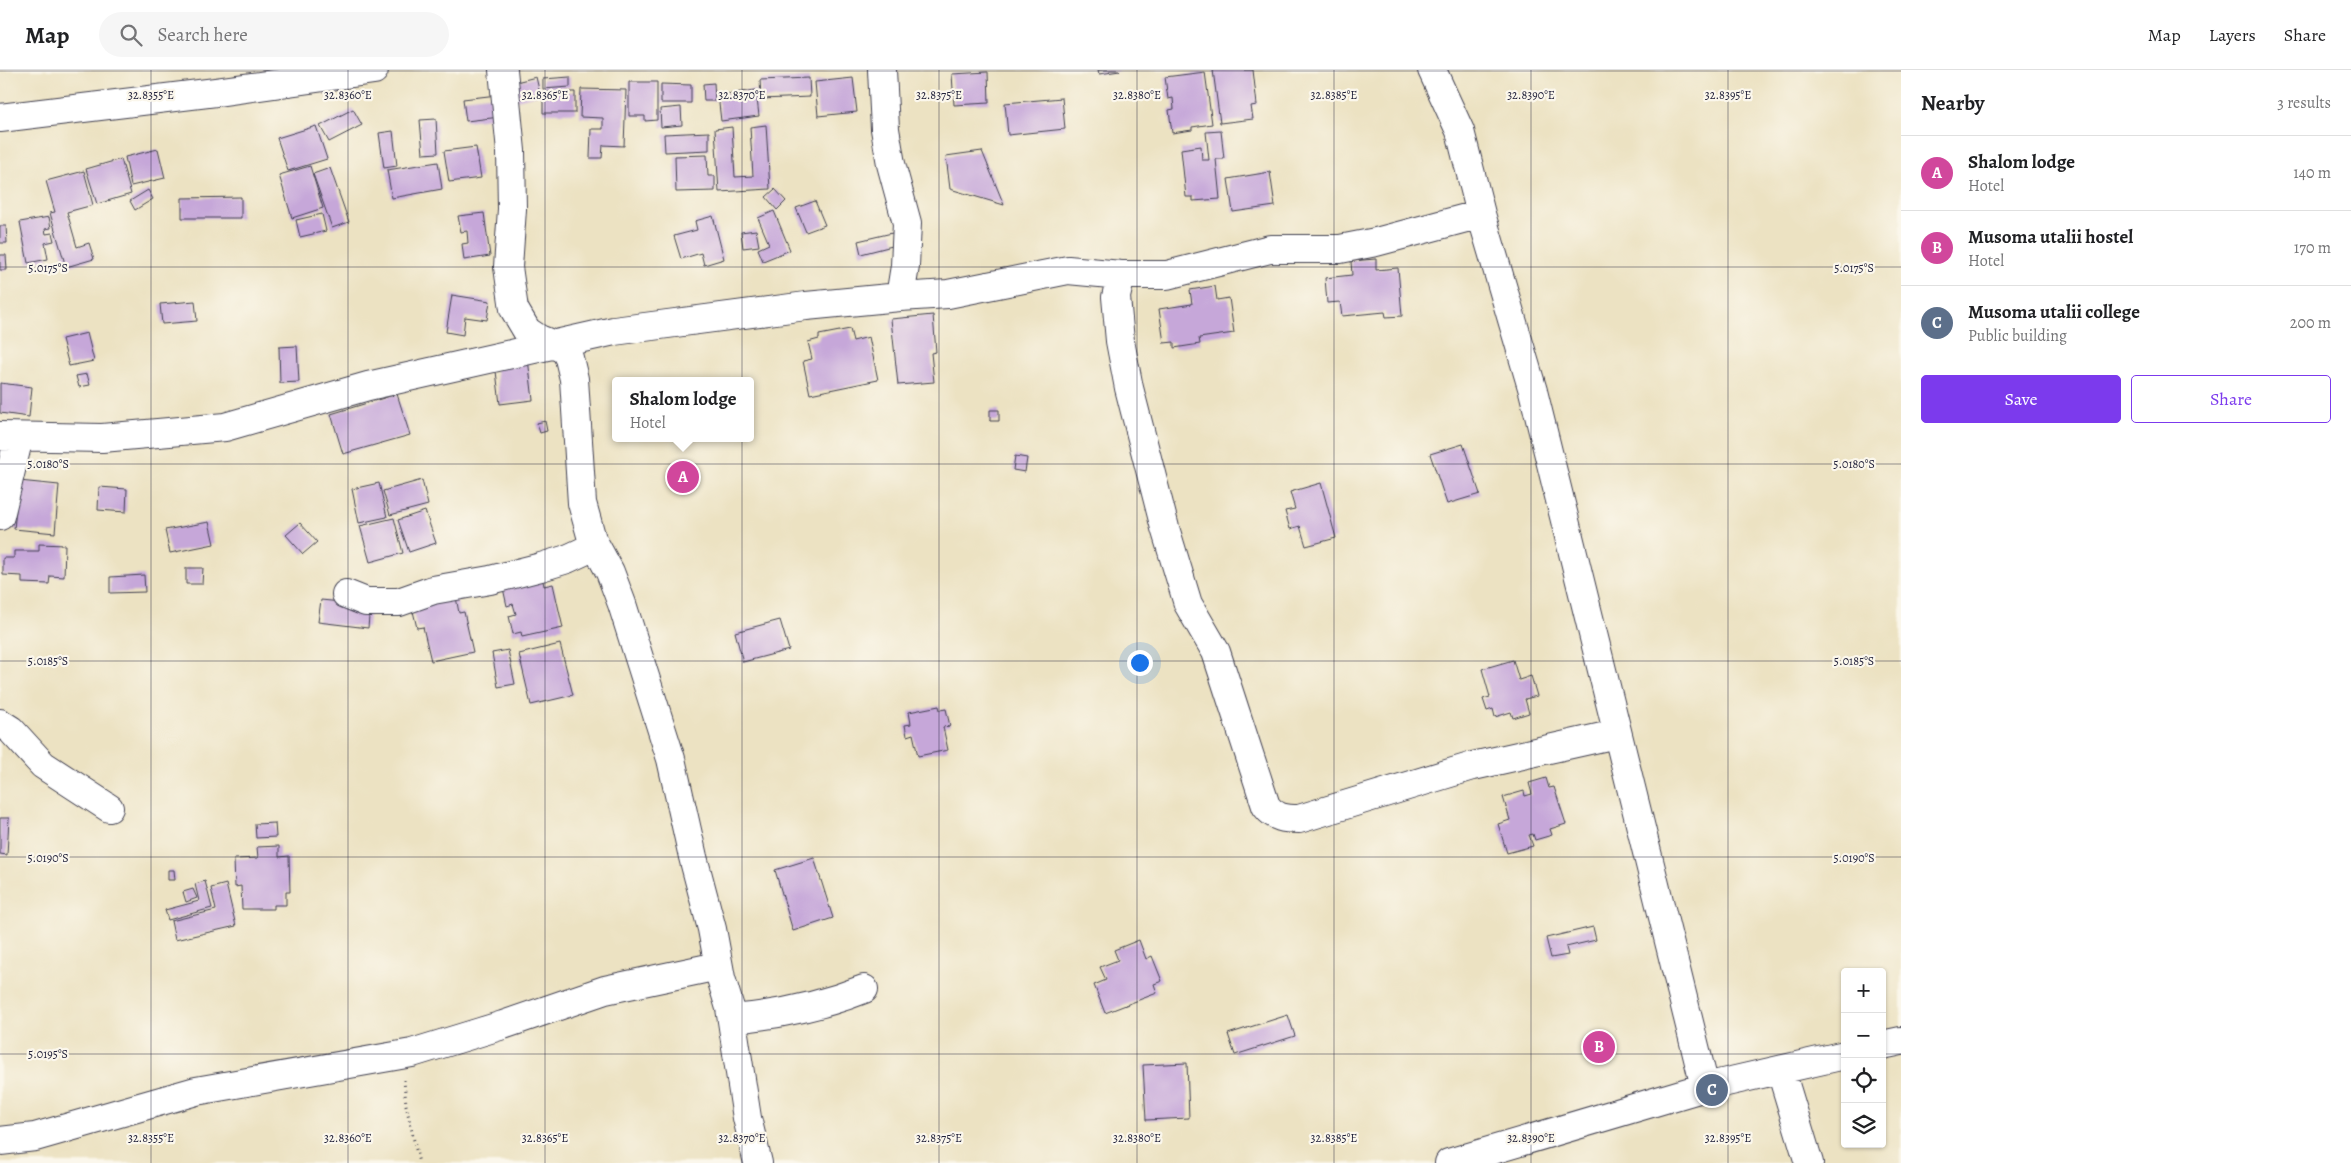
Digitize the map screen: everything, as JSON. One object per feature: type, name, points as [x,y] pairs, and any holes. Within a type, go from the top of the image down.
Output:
[{"type":"main road","points":[[0,118],[216,92],[374,70]]},
{"type":"main road","points":[[503,70],[512,173],[512,209],[508,256],[510,292],[514,309],[527,331],[539,339],[555,344],[567,353],[574,379],[582,503],[595,546],[610,572],[622,604],[671,760],[732,1019],[747,1118],[758,1163]]},
{"type":"main road","points":[[882,70],[888,146],[908,223],[905,266],[900,296]]},
{"type":"main road","points":[[1432,70],[1460,131],[1481,214],[1533,391],[1616,734],[1705,1088]]},
{"type":"main road","points":[[0,516],[9,436],[102,438],[225,427],[368,386],[642,326],[900,296],[948,294],[1068,270],[1167,275],[1270,249],[1340,249],[1394,238],[1481,214]]},
{"type":"main road","points":[[1121,274],[1116,296],[1120,341],[1165,528],[1188,604],[1216,652],[1266,806],[1271,812],[1282,818],[1299,819],[1473,766],[1616,734]]},
{"type":"main road","points":[[346,594],[366,602],[399,602],[447,586],[490,580],[541,567],[567,559],[595,546]]},
{"type":"main road","points":[[0,723],[11,730],[43,765],[109,808]]},
{"type":"main road","points":[[0,1141],[35,1137],[196,1091],[404,1054],[503,1025],[604,990],[718,966]]},
{"type":"main road","points":[[732,1019],[790,1013],[841,999],[864,989]]},
{"type":"main road","points":[[1886,1044],[1901,1041]]},
{"type":"main road","points":[[1449,1163],[1705,1088],[1841,1056]]},
{"type":"main road","points":[[1781,1071],[1809,1163]]},
{"type":"path","points":[[404,1054],[406,1105],[418,1163]]},
{"type":"building","points":[[1098,70],[1119,70],[1120,71],[1099,74]]},
{"type":"building","points":[[1213,70],[1253,70],[1257,105],[1251,106],[1253,119],[1220,123]]},
{"type":"building","points":[[988,72],[989,103],[954,105],[952,74]]},
{"type":"building","points":[[1205,72],[1212,124],[1172,133],[1169,110],[1174,109],[1173,98],[1168,99],[1165,77]]},
{"type":"building","points":[[536,77],[540,94],[517,100],[512,83]]},
{"type":"building","points":[[570,77],[570,87],[543,89],[543,79]]},
{"type":"building","points":[[809,78],[810,97],[761,99],[760,80]]},
{"type":"building","points":[[853,78],[857,112],[818,116],[815,82]]},
{"type":"building","points":[[629,82],[657,82],[657,120],[645,121],[645,116],[629,116]]},
{"type":"building","points":[[714,83],[715,101],[704,101],[703,84]]},
{"type":"building","points":[[661,84],[691,85],[691,103],[661,103]]},
{"type":"building","points":[[581,89],[626,90],[624,146],[603,145],[602,158],[590,158],[591,129],[603,129],[603,118],[580,117]]},
{"type":"building","points":[[756,90],[759,116],[721,121],[718,95]]},
{"type":"building","points":[[543,92],[575,92],[575,113],[543,113]]},
{"type":"building","points":[[497,95],[500,117],[466,121],[463,99]]},
{"type":"building","points":[[1062,98],[1065,129],[1008,135],[1005,103]]},
{"type":"building","points":[[681,107],[682,125],[661,127],[660,109]]},
{"type":"building","points":[[353,109],[362,125],[329,142],[320,126]]},
{"type":"building","points":[[436,119],[438,153],[423,154],[420,120]]},
{"type":"building","points":[[766,125],[770,189],[719,192],[715,129],[732,127],[735,177],[753,176],[750,127]]},
{"type":"building","points":[[316,126],[327,159],[288,171],[277,138]]},
{"type":"building","points":[[393,131],[397,166],[384,168],[379,133]]},
{"type":"building","points":[[1221,131],[1224,159],[1216,159],[1220,199],[1193,201],[1193,197],[1186,197],[1181,149],[1201,146],[1202,160],[1209,160],[1206,132]]},
{"type":"building","points":[[709,132],[709,150],[665,152],[664,134]]},
{"type":"building","points":[[476,147],[481,178],[449,182],[444,151]]},
{"type":"building","points":[[158,149],[165,178],[131,186],[125,157]]},
{"type":"building","points":[[982,151],[1004,205],[950,189],[946,156]]},
{"type":"building","points":[[707,155],[708,176],[715,176],[715,191],[676,192],[675,156]]},
{"type":"building","points":[[121,159],[131,194],[97,204],[86,169]]},
{"type":"building","points":[[438,162],[442,189],[392,198],[387,170]]},
{"type":"building","points":[[310,166],[323,208],[292,218],[279,175]]},
{"type":"building","points":[[330,168],[349,222],[332,228],[313,174]]},
{"type":"building","points":[[84,171],[93,205],[67,212],[77,247],[89,243],[94,259],[66,267],[50,213],[55,212],[46,181]]},
{"type":"building","points":[[1270,172],[1275,206],[1233,212],[1228,179]]},
{"type":"building","points":[[775,189],[786,201],[777,210],[766,197]]},
{"type":"building","points":[[148,190],[153,199],[135,210],[130,201]]},
{"type":"building","points":[[241,197],[241,218],[182,218],[182,198]]},
{"type":"building","points":[[815,201],[825,225],[806,232],[796,208]]},
{"type":"building","points":[[774,211],[790,250],[763,261],[758,249],[769,244],[758,218]]},
{"type":"building","points":[[484,213],[490,256],[464,260],[462,244],[468,243],[467,231],[461,232],[458,216]]},
{"type":"building","points":[[322,214],[326,231],[300,237],[296,220]]},
{"type":"building","points":[[713,216],[724,259],[704,265],[701,253],[681,259],[674,236],[697,230],[695,221]]},
{"type":"building","points":[[49,217],[51,228],[45,229],[46,234],[52,233],[54,241],[45,243],[48,259],[28,263],[20,222]]},
{"type":"building","points":[[0,226],[6,226],[7,243],[0,243]]},
{"type":"building","points":[[756,230],[759,246],[743,248],[741,232]]},
{"type":"building","points":[[892,233],[896,245],[861,254],[858,241]]},
{"type":"building","points":[[0,255],[6,255],[7,270],[0,270]]},
{"type":"building","points":[[1376,259],[1376,270],[1398,268],[1402,316],[1386,317],[1385,312],[1342,316],[1340,302],[1327,303],[1325,278],[1352,275],[1351,261]]},
{"type":"building","points":[[1215,286],[1217,300],[1229,298],[1234,333],[1199,338],[1200,344],[1174,348],[1174,342],[1164,343],[1159,309],[1192,304],[1190,290]]},
{"type":"building","points":[[452,295],[490,301],[487,320],[465,317],[463,335],[446,332]]},
{"type":"building","points":[[195,301],[197,321],[162,324],[160,304]]},
{"type":"building","points":[[933,315],[936,352],[931,353],[934,382],[898,385],[891,319]]},
{"type":"building","points":[[850,329],[853,341],[869,337],[878,380],[810,394],[803,361],[812,359],[808,342],[819,339],[819,335]]},
{"type":"building","points":[[87,333],[94,361],[69,366],[62,339]]},
{"type":"building","points":[[297,346],[299,382],[280,383],[279,347]]},
{"type":"building","points":[[528,359],[533,400],[500,404],[495,363]]},
{"type":"building","points":[[87,374],[90,385],[79,387],[76,376]]},
{"type":"building","points":[[0,383],[32,387],[29,417],[0,413]]},
{"type":"building","points":[[397,394],[410,435],[343,454],[331,414]]},
{"type":"building","points":[[990,410],[999,410],[999,421],[990,421]]},
{"type":"building","points":[[545,421],[547,431],[540,433],[537,423]]},
{"type":"building","points":[[1463,444],[1480,494],[1447,504],[1430,454]]},
{"type":"building","points":[[1015,456],[1027,458],[1025,472],[1013,470]]},
{"type":"building","points":[[422,480],[428,505],[390,515],[383,491]]},
{"type":"building","points":[[19,481],[59,485],[55,533],[14,529]]},
{"type":"building","points":[[379,483],[387,517],[359,523],[352,489]]},
{"type":"building","points":[[1321,483],[1336,538],[1306,546],[1300,526],[1290,529],[1285,511],[1295,509],[1290,492]]},
{"type":"building","points":[[99,487],[127,489],[126,512],[98,510]]},
{"type":"building","points":[[425,511],[436,543],[409,552],[398,520]]},
{"type":"building","points":[[394,518],[403,553],[370,562],[360,526]]},
{"type":"building","points":[[209,522],[214,544],[170,553],[165,530]]},
{"type":"building","points":[[300,523],[317,542],[303,554],[286,535]]},
{"type":"building","points":[[39,544],[65,545],[64,577],[50,576],[49,584],[22,583],[22,576],[3,575],[3,558],[14,558],[14,551],[39,551]]},
{"type":"building","points":[[186,568],[203,568],[202,584],[186,584]]},
{"type":"building","points":[[144,575],[145,592],[110,593],[110,577]]},
{"type":"building","points":[[542,576],[544,586],[553,584],[563,628],[522,637],[521,632],[513,634],[509,616],[516,614],[513,604],[507,606],[503,588]]},
{"type":"building","points":[[456,597],[459,613],[464,612],[473,652],[431,661],[423,627],[417,628],[412,607]]},
{"type":"building","points":[[321,600],[370,605],[368,628],[318,622]]},
{"type":"building","points":[[780,620],[789,650],[743,662],[735,632]]},
{"type":"building","points":[[560,644],[573,695],[531,705],[519,654]]},
{"type":"building","points":[[508,650],[515,684],[498,687],[492,653]]},
{"type":"building","points":[[1513,660],[1519,680],[1531,676],[1537,696],[1525,699],[1529,713],[1513,718],[1511,712],[1495,717],[1493,709],[1487,711],[1483,699],[1490,697],[1482,669]]},
{"type":"building","points":[[939,706],[940,710],[946,709],[950,726],[943,727],[948,750],[918,756],[913,734],[907,736],[905,725],[911,724],[909,712]]},
{"type":"building","points":[[1546,778],[1549,788],[1554,787],[1566,824],[1550,829],[1552,835],[1535,840],[1533,834],[1529,835],[1533,846],[1507,853],[1498,824],[1510,820],[1503,797],[1524,791],[1525,796],[1532,794],[1529,783]]},
{"type":"building","points":[[0,818],[9,818],[7,855],[0,854]]},
{"type":"building","points":[[275,823],[276,837],[256,838],[255,824]]},
{"type":"building","points":[[279,846],[279,857],[289,856],[290,892],[286,892],[286,905],[274,905],[274,909],[242,909],[241,886],[235,887],[234,859],[258,858],[257,847]]},
{"type":"building","points":[[814,858],[833,918],[793,931],[775,870]]},
{"type":"building","points":[[168,870],[174,870],[175,880],[168,880]]},
{"type":"building","points":[[205,881],[212,908],[168,920],[165,910],[199,901],[195,884]]},
{"type":"building","points":[[226,884],[236,926],[175,940],[171,921],[216,910],[211,888]]},
{"type":"building","points":[[193,889],[197,898],[186,902],[183,892]]},
{"type":"building","points":[[1593,927],[1596,940],[1566,947],[1568,955],[1551,958],[1546,938]]},
{"type":"building","points":[[1139,940],[1146,959],[1152,956],[1162,981],[1154,984],[1157,993],[1105,1013],[1094,985],[1106,980],[1100,967],[1118,960],[1114,950]]},
{"type":"building","points":[[1288,1015],[1295,1036],[1235,1055],[1228,1034]]},
{"type":"building","points":[[1187,1063],[1189,1118],[1146,1120],[1143,1065]]},
{"type":"place","name":"Shalom lodge","points":[[683,477]]},
{"type":"place","name":"Musoma utalii hostel","points":[[1599,1047]]},
{"type":"place","name":"Musoma utalii college","points":[[1712,1090]]}]
